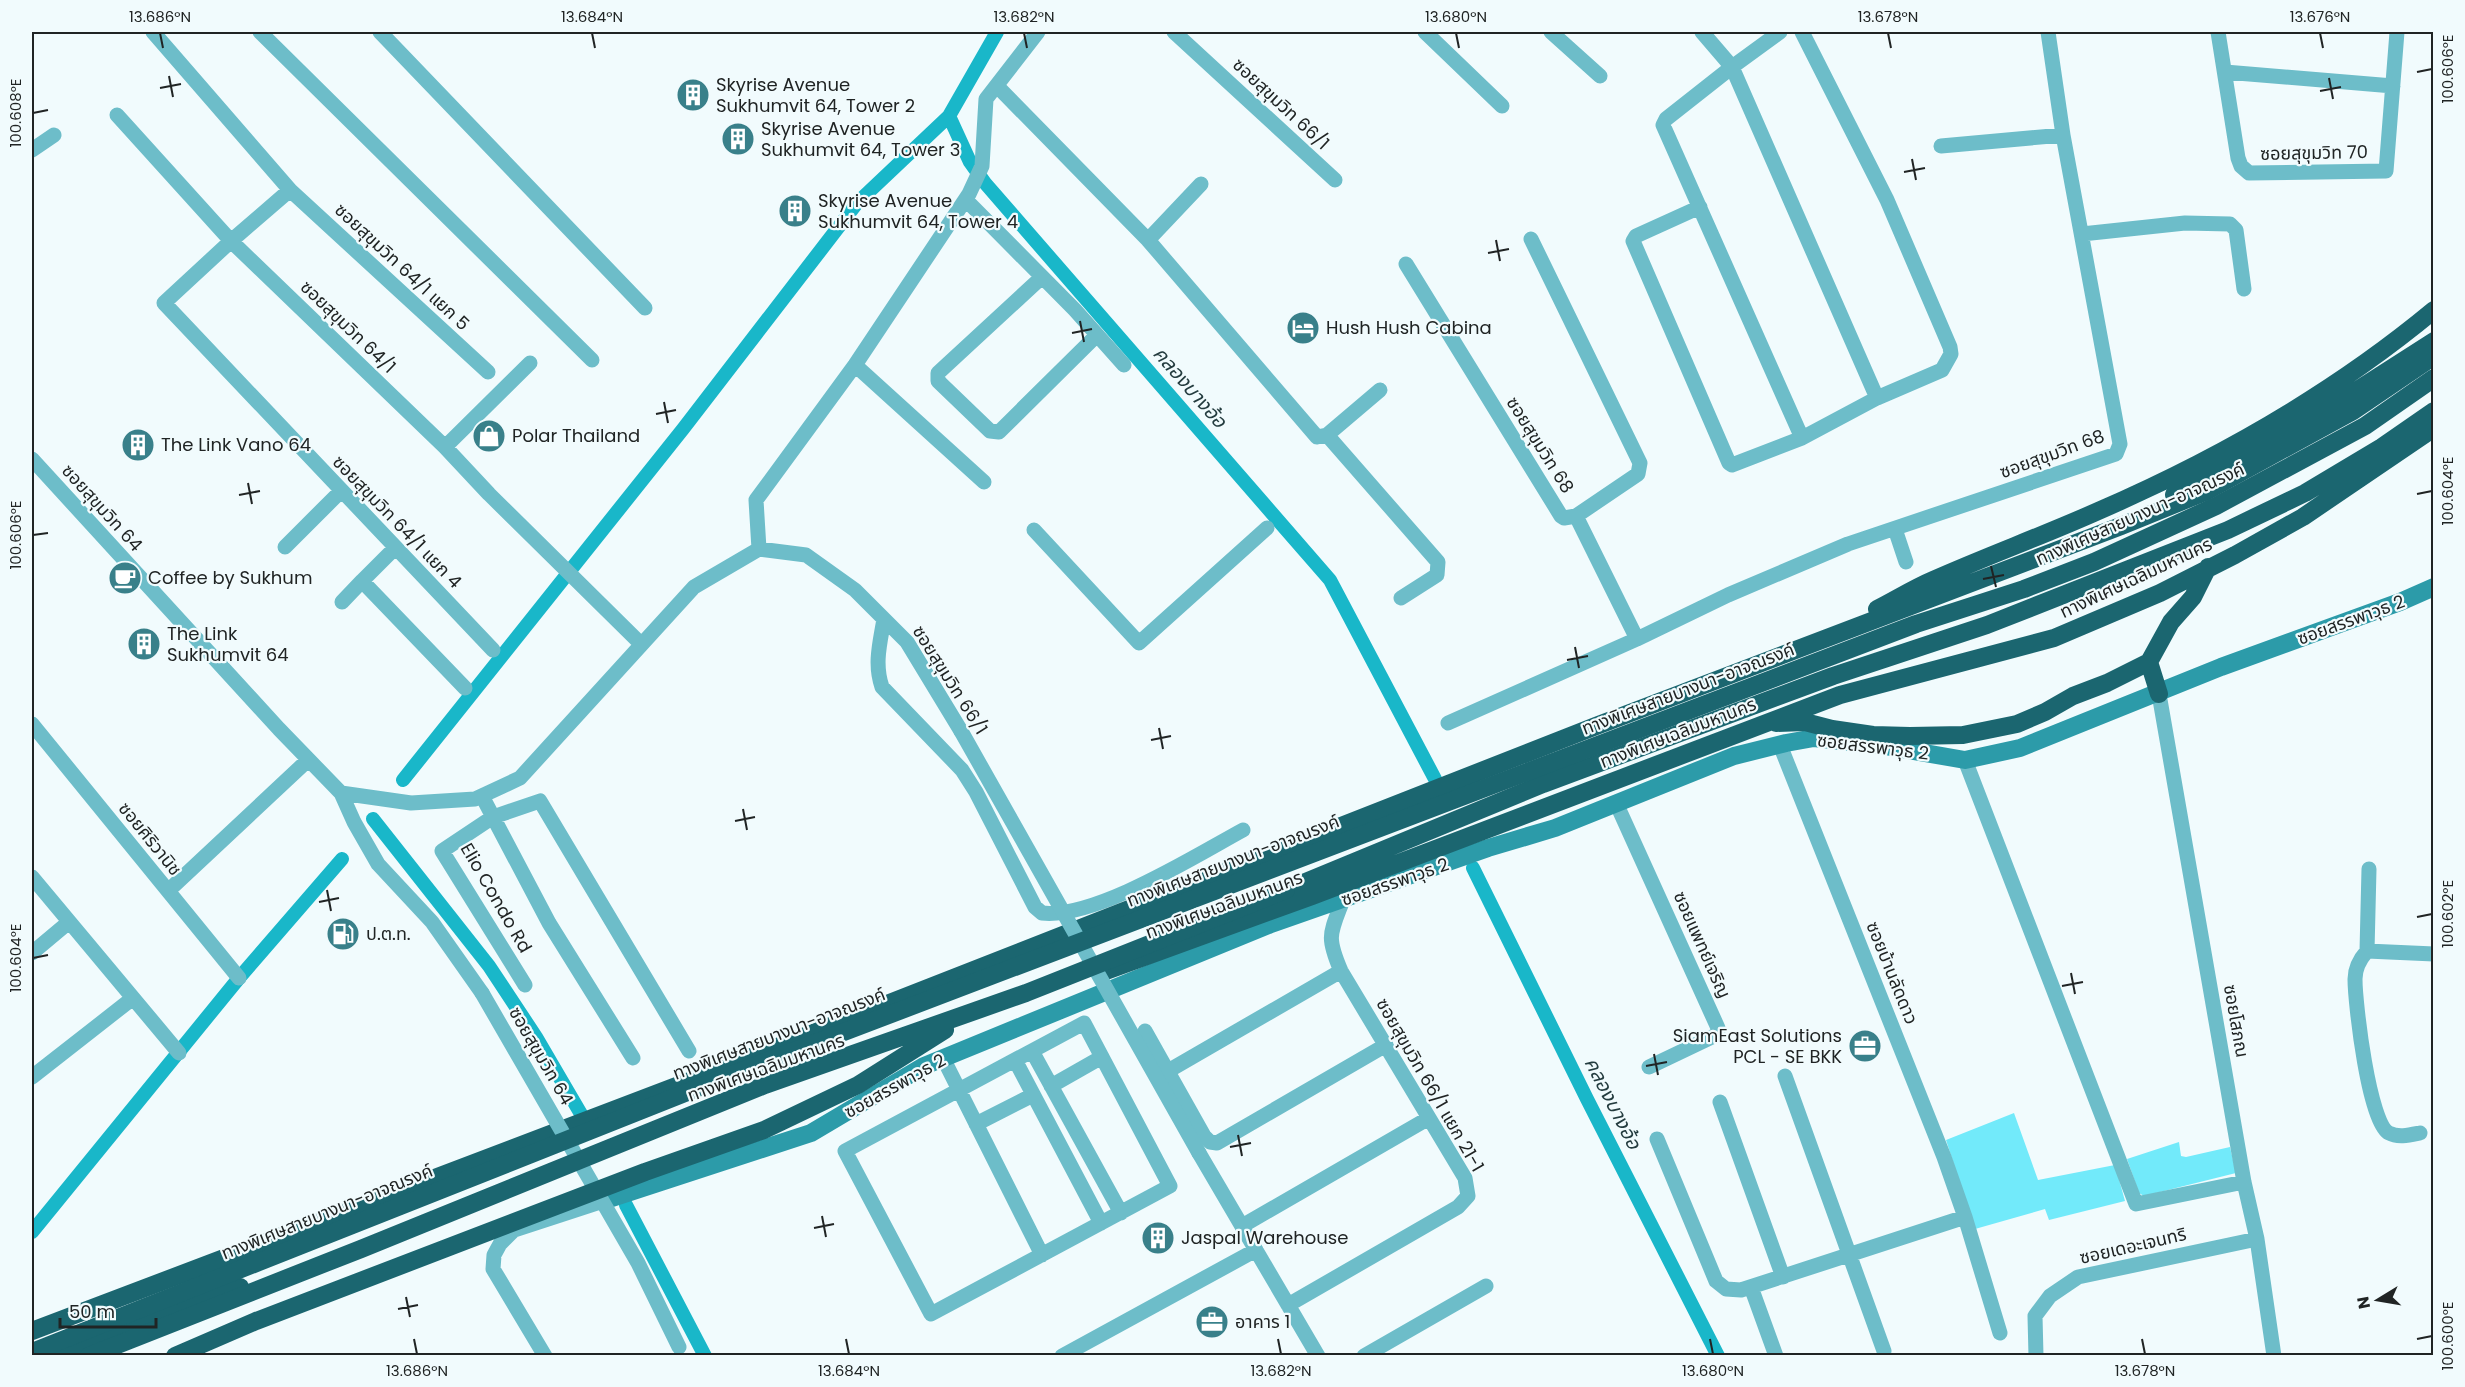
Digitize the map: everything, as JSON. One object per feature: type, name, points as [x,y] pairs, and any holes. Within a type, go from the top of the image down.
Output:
[{"type":"highway","points":[[1809,645],[1931,580],[2097,512],[2182,472],[2270,424],[2390,346],[2433,310]]},
{"type":"highway","points":[[2121,526],[2210,473],[2345,398],[2433,341]]},
{"type":"highway","points":[[2121,526],[2205,492],[2353,411],[2433,356]]},
{"type":"highway","name":"ทางพิเศษสายบางนา-อาจณรงค์","points":[[32,1352],[746,1069],[1916,624],[2024,589],[2094,562],[2216,506],[2290,467],[2365,426],[2433,378]]},
{"type":"highway","name":"ทางพิเศษสายบางนา-อาจณรงค์","points":[[89,1356],[361,1249],[765,1084],[969,1014],[1189,930],[1543,784],[1833,676],[2039,605],[2228,530],[2305,493],[2382,447],[2433,411]]},
{"type":"highway","points":[[2385,462],[2433,428]]},
{"type":"highway","points":[[2385,462],[2433,437]]},
{"type":"highway","name":"ทางพิเศษเฉลิมมหานคร","points":[[59,1356],[762,1090],[952,1026],[1312,896],[1840,694],[2054,638],[2160,593],[2235,555],[2303,517],[2385,462]]},
{"type":"highway","name":"ทางพิเศษเฉลิมมหานคร","points":[[32,1331],[716,1071],[1585,730],[2121,526]]},
{"type":"highway","points":[[1762,724],[1805,723],[1873,735],[1963,735],[2017,724],[2149,662],[2171,622],[2193,597],[2208,567]]},
{"type":"highway","points":[[2149,662],[2159,694]]},
{"type":"highway","points":[[175,1356],[256,1321],[645,1172],[764,1130],[858,1085],[969,1014]]},
{"type":"street","points":[[153,32],[290,190],[231,241]]},
{"type":"street","points":[[260,32],[592,360]]},
{"type":"street","points":[[380,32],[645,308]]},
{"type":"street","points":[[341,793],[411,803],[475,799],[520,778],[694,587],[759,549],[756,500],[855,366],[968,197],[982,165],[986,99],[1038,32]]},
{"type":"street","name":"ซอยสุขุมวิท 66/1","points":[[1174,32],[1335,180]]},
{"type":"street","points":[[1425,32],[1502,106]]},
{"type":"street","points":[[1551,32],[1600,76]]},
{"type":"street","points":[[1702,32],[1731,66],[1877,398]]},
{"type":"street","points":[[1780,32],[1731,66],[1666,119],[1663,124],[1802,438]]},
{"type":"street","points":[[1700,207],[1636,236],[1634,241],[1729,463],[1736,465],[1802,438],[1877,398],[1942,370],[1951,354],[1950,347],[1887,200],[1802,32]]},
{"type":"street","name":"ซอยสุขุมวิท 68","points":[[1448,723],[1637,639],[1728,595],[1848,544],[2116,454],[2119,450],[2063,135],[2048,32]]},
{"type":"street","name":"ซอยสุขุมวิท 70","points":[[2218,32],[2238,158],[2241,166],[2248,173],[2384,172],[2388,168],[2393,86]]},
{"type":"street","points":[[2225,72],[2393,86],[2397,32]]},
{"type":"street","points":[[997,86],[1148,240],[1317,437],[1327,435],[1380,390]]},
{"type":"street","name":"ซอยสุขุมวิท 64/1","points":[[117,115],[231,241],[446,447],[489,494],[641,644]]},
{"type":"street","points":[[32,150],[54,135]]},
{"type":"street","points":[[1941,146],[2063,135]]},
{"type":"street","points":[[1148,240],[1202,184]]},
{"type":"street","name":"ซอยสุขุมวิท 64/1 แยก 5","points":[[290,190],[488,372]]},
{"type":"street","points":[[968,197],[1124,365]]},
{"type":"street","points":[[2082,234],[2185,223],[2230,224],[2236,230],[2244,289]]},
{"type":"street","points":[[1531,239],[1640,464],[1638,474],[1576,516]]},
{"type":"street","name":"ซอยสุขุมวิท 64/1 แยก 4","points":[[231,241],[164,303],[493,650]]},
{"type":"street","name":"ซอยสุขุมวิท 68","points":[[1406,264],[1561,516],[1564,518],[1576,516],[1637,639]]},
{"type":"street","points":[[1042,277],[938,373],[938,381],[990,431],[999,432],[1097,335]]},
{"type":"street","points":[[446,447],[530,363]]},
{"type":"street","points":[[855,366],[984,482]]},
{"type":"street","points":[[1327,435],[1438,562],[1437,575],[1401,598]]},
{"type":"street","name":"ซอยสุขุมวิท 64","points":[[32,459],[308,760],[341,793],[354,822],[378,864],[432,922],[482,993],[638,1263],[680,1351]]},
{"type":"street","points":[[285,547],[341,491]]},
{"type":"street","points":[[1034,530],[1139,643],[1267,528]]},
{"type":"street","points":[[1895,529],[1906,562]]},
{"type":"street","points":[[342,602],[395,549]]},
{"type":"street","name":"ซอยสุขุมวิท 66/1","points":[[759,549],[806,555],[855,590],[908,642],[961,731],[1199,1153],[1318,1356]]},
{"type":"street","points":[[362,581],[465,688]]},
{"type":"street","name":"ซอยสรรพาวุธ 2","points":[[545,1356],[492,1269],[494,1255],[500,1244],[514,1230],[811,1133],[924,1066],[1271,924],[1488,848],[1555,828],[1734,756],[1814,738],[1885,746],[1965,759],[2020,748],[2159,694],[2221,667],[2400,602],[2433,587]]},
{"type":"street","points":[[884,619],[877,658],[877,675],[882,687],[962,770],[976,792],[1035,907],[1042,913],[1059,914],[1072,911],[1130,890],[1243,830]]},
{"type":"street","name":"ซอยโสภณ","points":[[2159,694],[2244,1182],[2257,1239],[2274,1356]]},
{"type":"street","name":"ซอยศิริวานิช","points":[[32,724],[239,978]]},
{"type":"street","name":"ซอยบ้านลัดดาว","points":[[1780,745],[1935,1136],[1965,1217],[2000,1333]]},
{"type":"street","points":[[1965,759],[2136,1204],[2244,1182]]},
{"type":"street","points":[[168,891],[308,760]]},
{"type":"street","points":[[482,796],[549,923],[633,1058]]},
{"type":"street","points":[[493,817],[540,801],[689,1051]]},
{"type":"street","name":"ซอยแพทย์เจริญ","points":[[1617,805],[1718,1028],[1718,1033],[1714,1036],[1649,1066]]},
{"type":"street","name":"Elio Condo Rd","points":[[493,817],[442,851],[525,986]]},
{"type":"street","points":[[2369,869],[2367,951],[2359,960],[2354,977],[2363,1051],[2379,1123],[2388,1133],[2404,1136],[2420,1134]]},
{"type":"street","points":[[32,877],[179,1053]]},
{"type":"street","name":"ซอยสุขุมวิท 66/1 แยก 21-1","points":[[1288,1305],[1458,1207],[1468,1196],[1465,1178],[1341,971],[1331,947],[1330,929],[1343,900]]},
{"type":"street","points":[[32,953],[69,922]]},
{"type":"street","points":[[2367,951],[2433,954]]},
{"type":"street","points":[[1168,1071],[1341,971]]},
{"type":"street","points":[[32,1077],[133,998]]},
{"type":"street","points":[[1084,1023],[1170,1186],[931,1314],[845,1151],[1032,1051],[1084,1023]]},
{"type":"street","points":[[1145,1031],[1204,1136],[1210,1142],[1217,1143],[1386,1045]]},
{"type":"street","points":[[1032,1051],[1121,1212]]},
{"type":"street","points":[[1051,1086],[1102,1057]]},
{"type":"street","points":[[943,1058],[1042,1255]]},
{"type":"street","points":[[1016,1060],[1101,1223]]},
{"type":"street","points":[[1785,1076],[1884,1351]]},
{"type":"street","points":[[976,1124],[1034,1095]]},
{"type":"street","points":[[1720,1102],[1783,1277]]},
{"type":"street","points":[[1242,1226],[1429,1118]]},
{"type":"street","points":[[1657,1139],[1717,1283],[1732,1291],[1752,1287],[1965,1217]]},
{"type":"street","name":"ซอยเดอะเจนทริ","points":[[2036,1356],[2035,1316],[2050,1296],[2078,1277],[2257,1239]]},
{"type":"street","points":[[1062,1356],[1256,1250]]},
{"type":"street","points":[[1364,1356],[1486,1286]]},
{"type":"street","points":[[1752,1287],[1776,1356]]},
{"type":"shaded area","points":[[2014,1113],[2038,1180],[2115,1165],[2125,1201],[2049,1220],[2045,1209],[1975,1229],[1946,1140]]},
{"type":"shaded area","points":[[2179,1142],[2181,1156],[2186,1157],[2230,1147],[2236,1173],[2144,1196],[2139,1193],[2127,1159]]},
{"type":"waterway","name":"คลองบางอ้อ","points":[[997,32],[949,116],[970,162],[985,183],[1330,580],[1435,779]]},
{"type":"waterway","points":[[403,780],[683,429],[857,203],[949,116]]},
{"type":"waterway","points":[[373,819],[489,966],[536,1037],[581,1114]]},
{"type":"waterway","points":[[32,1232],[239,978],[342,859]]},
{"type":"waterway","name":"คลองบางอ้อ","points":[[1473,868],[1718,1356]]},
{"type":"waterway","points":[[626,1205],[705,1356]]},
{"type":"place","name":"Skyrise Avenue Sukhumvit 64, Tower 2","points":[[693,95]]},
{"type":"place","name":"Skyrise Avenue Sukhumvit 64, Tower 3","points":[[738,139]]},
{"type":"place","name":"Skyrise Avenue Sukhumvit 64, Tower 4","points":[[795,211]]},
{"type":"place","name":"Hush Hush Cabina","points":[[1303,328]]},
{"type":"place","name":"Polar Thailand","points":[[489,436]]},
{"type":"place","name":"The Link Vano 64","points":[[138,445]]},
{"type":"place","name":"Coffee by Sukhum","points":[[125,578]]},
{"type":"place","name":"The Link Sukhumvit 64","points":[[144,644]]},
{"type":"place","name":"ป.ต.ท.","points":[[343,934]]},
{"type":"place","name":"SiamEast Solutions PCL - SE BKK","points":[[1865,1046]]},
{"type":"place","name":"Jaspal Warehouse","points":[[1158,1238]]},
{"type":"place","name":"อาคาร 1","points":[[1212,1322]]}]
